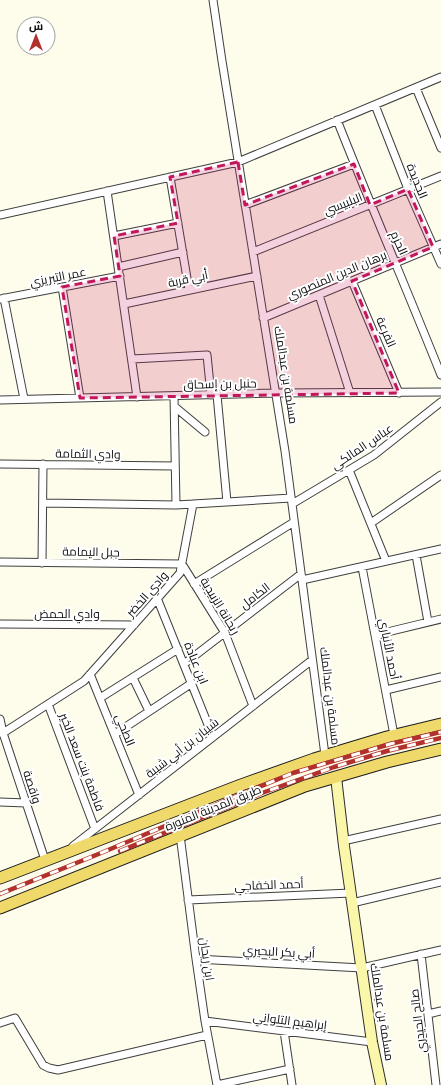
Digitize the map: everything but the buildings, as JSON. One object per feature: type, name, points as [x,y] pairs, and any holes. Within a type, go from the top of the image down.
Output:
[{"type":"main road","name":"طريق المدينة المنورة","points":[[0,878],[241,785],[325,755],[394,735],[441,724]]},
{"type":"main road","name":"طريق المدينة المنورة","points":[[0,908],[305,786],[387,762],[441,749]]},
{"type":"main road","name":"مسلمة بن عبدالملك","points":[[336,777],[343,842],[372,1042],[381,1085]]},
{"type":"street","name":"مسلمة بن عبدالملك","points":[[213,0],[285,451],[325,755]]},
{"type":"street","points":[[0,215],[238,162],[441,78]]},
{"type":"street","points":[[416,88],[441,148]]},
{"type":"street","name":"الجديدة","points":[[375,105],[408,189],[441,264]]},
{"type":"street","name":"الحزم","points":[[337,120],[370,205],[396,262],[441,375]]},
{"type":"street","points":[[245,205],[354,164]]},
{"type":"street","name":"البلبيسي","points":[[253,252],[441,176]]},
{"type":"street","points":[[170,177],[189,290]]},
{"type":"street","points":[[107,191],[138,397]]},
{"type":"street","points":[[114,236],[178,223]]},
{"type":"street","name":"برهان الدين المنصوري","points":[[263,318],[441,244]]},
{"type":"street","points":[[118,267],[183,252]]},
{"type":"street","name":"عمر التبريزي","points":[[2,298],[120,276]]},
{"type":"street","name":"أبي قربة","points":[[124,304],[257,276]]},
{"type":"street","name":"الفرعة","points":[[352,281],[399,393]]},
{"type":"street","points":[[62,287],[80,398]]},
{"type":"street","points":[[318,295],[350,393]]},
{"type":"street","points":[[2,298],[24,399]]},
{"type":"street","points":[[132,359],[207,355],[214,395],[227,502]]},
{"type":"street","name":"حنبل بن إسحاق","points":[[0,400],[276,393],[441,392]]},
{"type":"street","points":[[174,396],[176,505]]},
{"type":"street","name":"عباس المالكي","points":[[292,501],[374,455],[440,404]]},
{"type":"street","points":[[175,407],[206,432]]},
{"type":"street","name":"وادي الثمامة","points":[[0,464],[175,466]]},
{"type":"street","points":[[42,563],[43,464]]},
{"type":"street","points":[[349,470],[386,561]]},
{"type":"street","points":[[371,523],[441,475]]},
{"type":"street","points":[[43,503],[176,505],[227,502],[292,501]]},
{"type":"street","name":"وادي الخضر","points":[[2,733],[84,681],[180,573],[193,504]]},
{"type":"street","points":[[194,584],[294,522]]},
{"type":"street","name":"الكامل","points":[[184,664],[301,577],[362,567],[441,549]]},
{"type":"street","points":[[416,555],[428,622]]},
{"type":"street","name":"جبل اليمامة","points":[[0,562],[182,564]]},
{"type":"street","name":"ريحانة الزبيدية","points":[[182,564],[225,633],[253,706]]},
{"type":"street","name":"أحمد الأنباري","points":[[362,567],[394,735]]},
{"type":"street","name":"ابن عبادة","points":[[157,598],[213,737]]},
{"type":"street","points":[[375,635],[441,619]]},
{"type":"street","name":"وادي الحمض","points":[[0,624],[134,625]]},
{"type":"street","points":[[100,698],[178,649]]},
{"type":"street","name":"شيبان بن أبي شيبة","points":[[65,853],[312,660]]},
{"type":"street","name":"الطحي","points":[[90,674],[139,795]]},
{"type":"street","points":[[386,690],[441,677]]},
{"type":"street","points":[[133,678],[149,711]]},
{"type":"street","points":[[115,734],[192,683]]},
{"type":"street","name":"فاطمة بنت سعد الخير","points":[[48,704],[95,829]]},
{"type":"street","name":"واقصة","points":[[0,719],[2,733],[45,860]]},
{"type":"street","points":[[0,802],[26,803]]},
{"type":"street","points":[[343,842],[441,819]]},
{"type":"street","name":"ابن ريحان","points":[[180,835],[207,1035],[217,1085]]},
{"type":"street","points":[[352,904],[441,882]]},
{"type":"street","name":"أحمد الخفاجي","points":[[188,900],[351,893]]},
{"type":"street","name":"أبي بكر البحيري","points":[[196,959],[362,968],[441,950]]},
{"type":"street","name":"صالح الحيدري","points":[[421,954],[428,1014],[438,1071],[436,1085]]},
{"type":"street","points":[[428,1014],[441,1011]]},
{"type":"street","points":[[0,1023],[15,1018],[43,1065],[58,1070],[207,1035]]},
{"type":"street","name":"إبراهيم التلواني","points":[[205,1021],[372,1042]]},
{"type":"street","points":[[284,1031],[292,1085]]},
{"type":"street","points":[[217,1085],[290,1069]]},
{"type":"highlighted area","points":[[238,162],[245,205],[354,164],[370,205],[408,189],[433,247],[352,281],[399,393],[80,398],[62,287],[120,276],[114,236],[178,223],[170,177]]},
{"type":"railway","points":[[0,894],[293,773],[390,744],[441,732]]},
{"type":"railway","points":[[120,851],[262,793],[334,767],[387,751],[441,738]]}]
